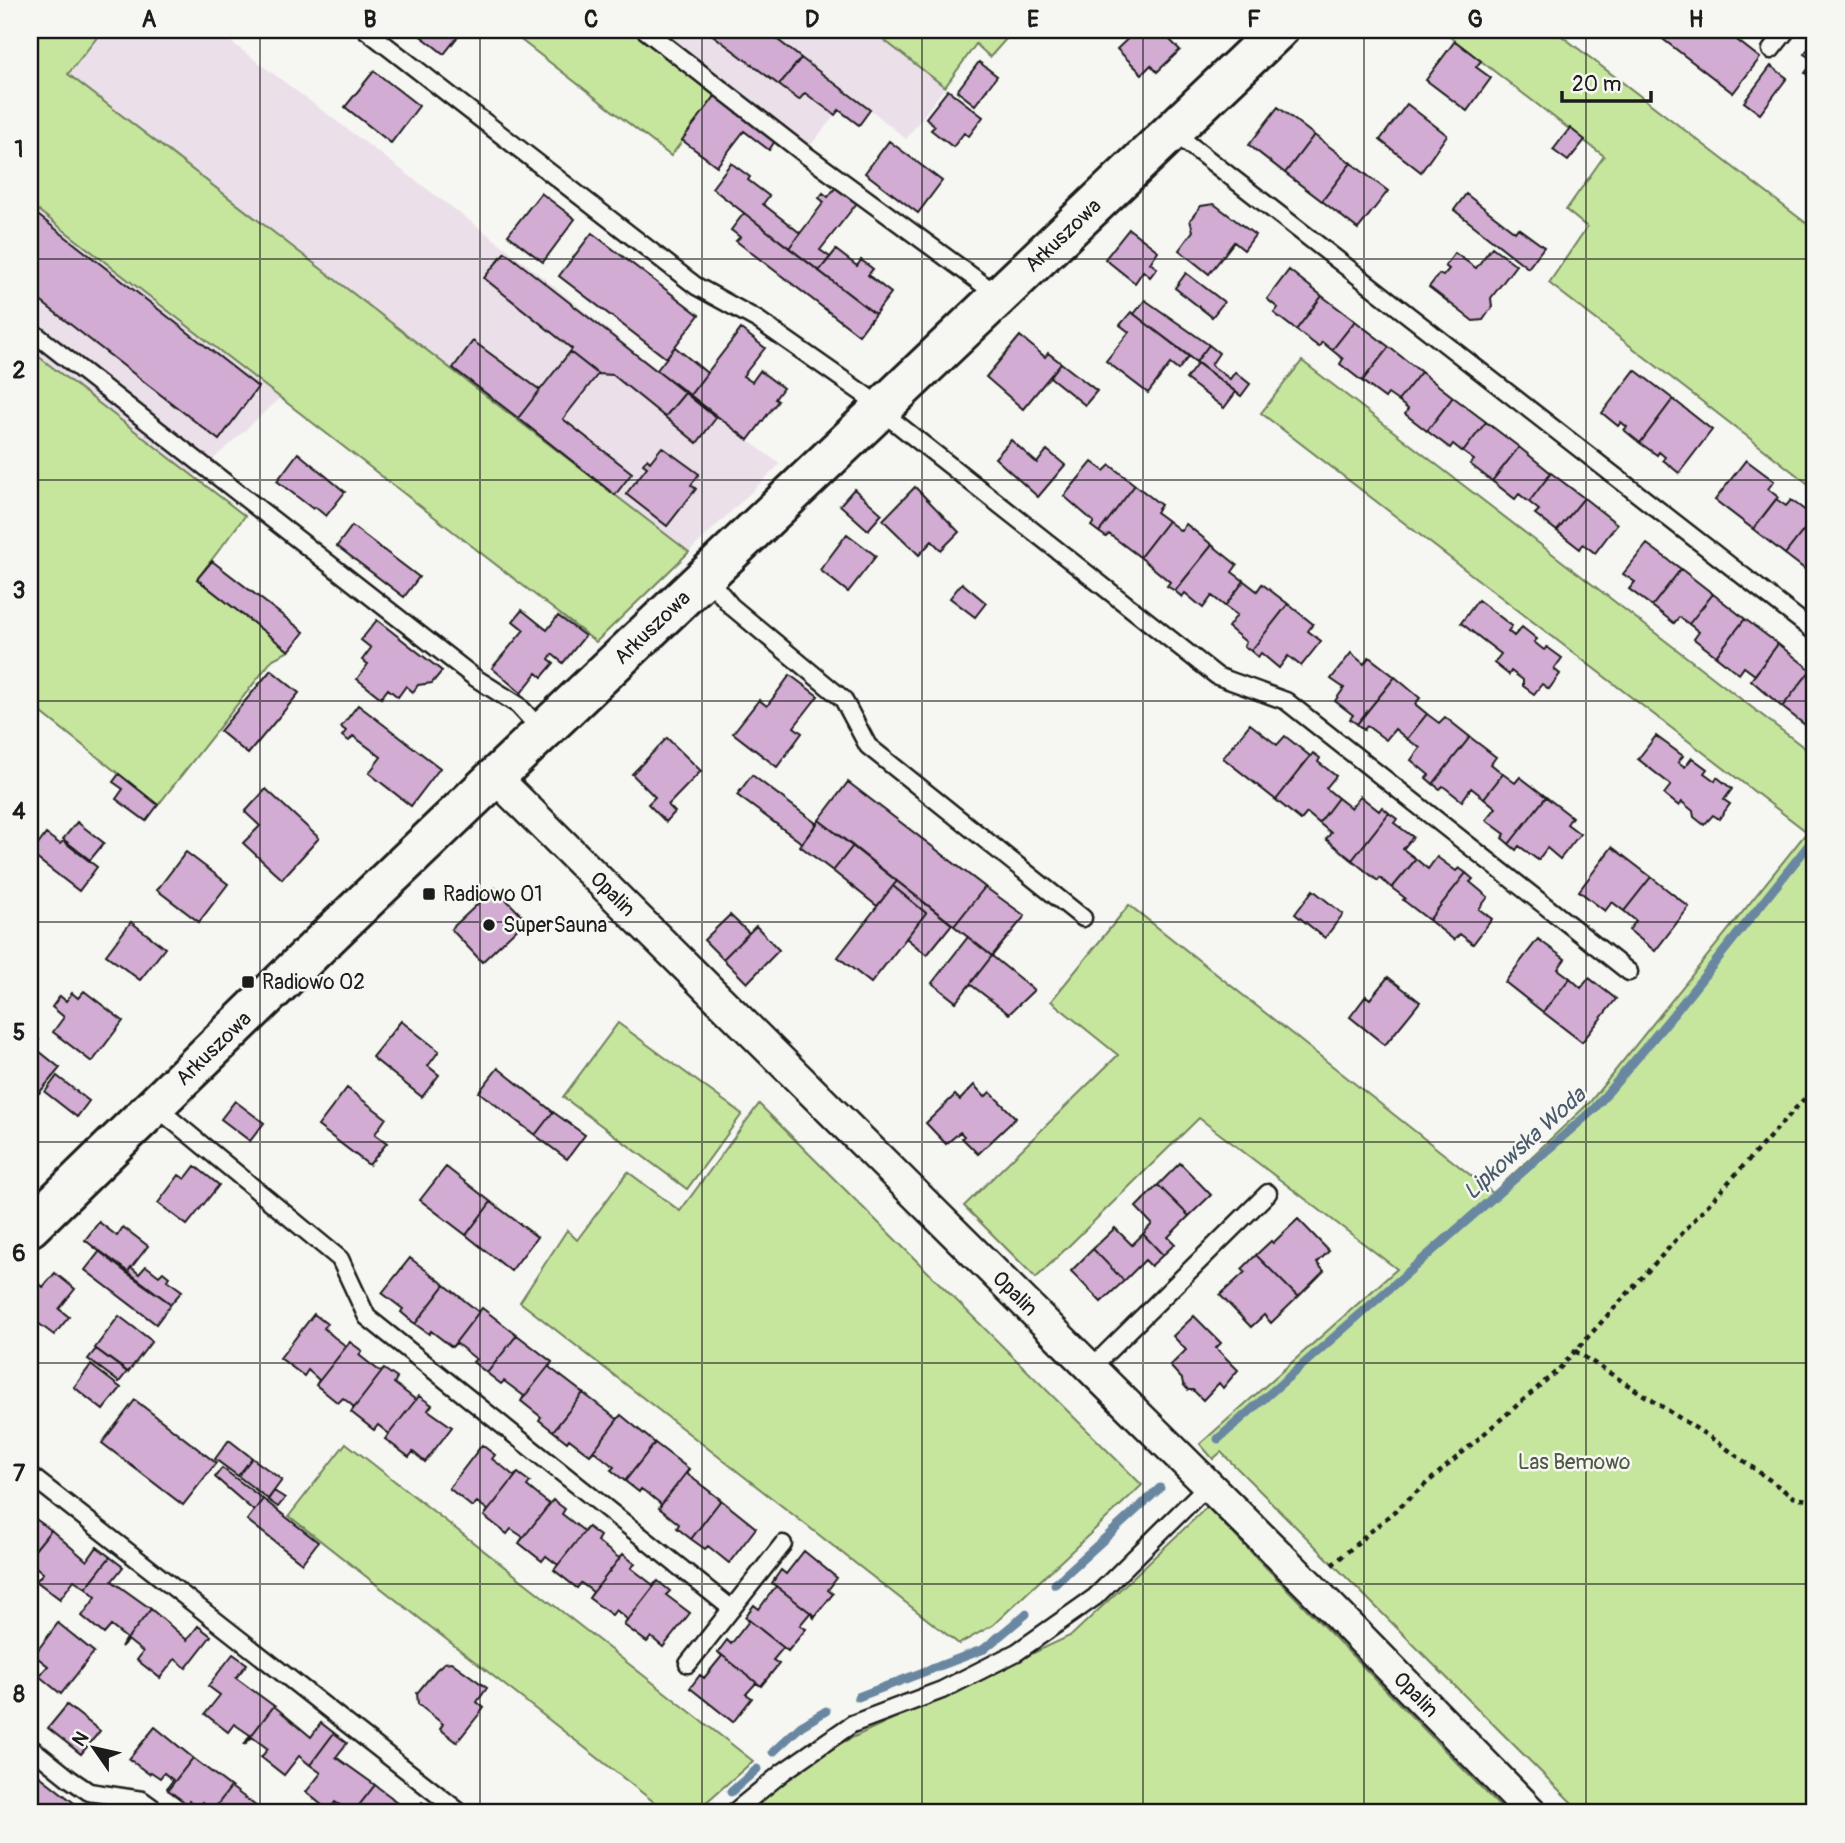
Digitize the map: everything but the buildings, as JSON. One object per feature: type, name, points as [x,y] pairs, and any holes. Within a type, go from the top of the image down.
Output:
[{"type":"main road","name":"Arkuszowa","points":[[34,1213],[155,1106],[542,731],[1278,30]]},
{"type":"street","name":"Opalin","points":[[495,777],[1309,1585],[1532,1813]]},
{"type":"lane","points":[[366,30],[695,286],[758,320],[865,395],[880,410],[1217,676],[1286,701],[1629,972]]},
{"type":"lane","points":[[645,30],[806,155],[999,296]]},
{"type":"lane","points":[[1771,50],[1787,30]]},
{"type":"lane","points":[[1172,131],[1815,632]]},
{"type":"lane","points":[[30,330],[474,677],[518,705],[542,731]]},
{"type":"lane","points":[[705,575],[731,606],[844,699],[868,746],[1083,918]]},
{"type":"lane","points":[[155,1106],[340,1259],[367,1317],[732,1609]]},
{"type":"lane","points":[[1090,1369],[1268,1193]]},
{"type":"lane","points":[[30,1475],[460,1813]]},
{"type":"lane","points":[[733,1813],[783,1772],[852,1724],[942,1690],[1017,1652],[1095,1597],[1207,1486]]},
{"type":"lane","points":[[688,1664],[783,1544]]},
{"type":"lane","points":[[30,1747],[89,1791],[142,1800],[160,1813]]},
{"type":"path","points":[[1309,1585],[1558,1370],[1815,1087]]},
{"type":"path","points":[[1575,1351],[1719,1443],[1793,1497],[1815,1502]]},
{"type":"shaded area","points":[[103,30],[215,30],[506,248],[719,419],[780,464],[689,552],[68,74]]},
{"type":"shaded area","points":[[659,30],[871,30],[945,87],[906,139],[871,110],[859,125],[839,110],[810,146]]},
{"type":"shaded area","points":[[30,204],[281,397],[194,477],[30,350]]},
{"type":"green space","points":[[30,30],[103,30],[68,74],[689,552],[596,642],[30,204]]},
{"type":"green space","points":[[508,30],[631,30],[716,95],[671,156]]},
{"type":"green space","points":[[871,30],[1014,30],[990,57],[976,44],[945,87]]},
{"type":"green space","points":[[1441,30],[1554,30],[1815,230],[1815,489],[1549,283],[1587,227],[1566,210],[1604,156]]},
{"type":"green space","points":[[30,350],[245,516],[197,579],[289,651],[273,659],[158,805],[38,710],[30,720]]},
{"type":"green space","name":"Las Bemowo","points":[[1302,361],[1815,756],[1815,1813],[1582,1813],[1221,1452],[1213,1459],[1200,1444],[1397,1269],[1199,1118],[1036,1278],[964,1206],[1118,1055],[1051,1001],[1129,905],[1493,1193],[1590,1102],[1807,832],[1261,413]]},
{"type":"green space","points":[[618,1023],[742,1114],[687,1189],[563,1097]]},
{"type":"green space","points":[[759,1104],[1142,1485],[993,1625],[959,1644],[520,1302],[567,1230],[577,1240],[628,1172],[680,1211]]},
{"type":"green space","points":[[346,1443],[753,1761],[694,1813],[668,1813],[289,1516]]},
{"type":"green space","points":[[1207,1507],[1506,1813],[750,1813],[787,1778],[841,1743],[1072,1635]]},
{"type":"waterway","name":"Lipkowska Woda","points":[[1218,1439],[1594,1109],[1815,837]]},
{"type":"waterway","name":"Lipkowska Woda","points":[[1055,1584],[1160,1488]]},
{"type":"waterway","name":"Lipkowska Woda","points":[[858,1697],[984,1649],[1026,1614]]},
{"type":"waterway","name":"Lipkowska Woda","points":[[773,1752],[801,1726],[826,1711]]},
{"type":"waterway","name":"Lipkowska Woda","points":[[731,1792],[757,1769]]},
{"type":"waterway","name":"Lipkowska Woda","points":[[706,1813],[714,1807]]},
{"type":"place","name":"Radiowo 01","points":[[429,894]]},
{"type":"place","name":"SuperSauna","points":[[489,925]]},
{"type":"place","name":"Radiowo 02","points":[[248,982]]}]
